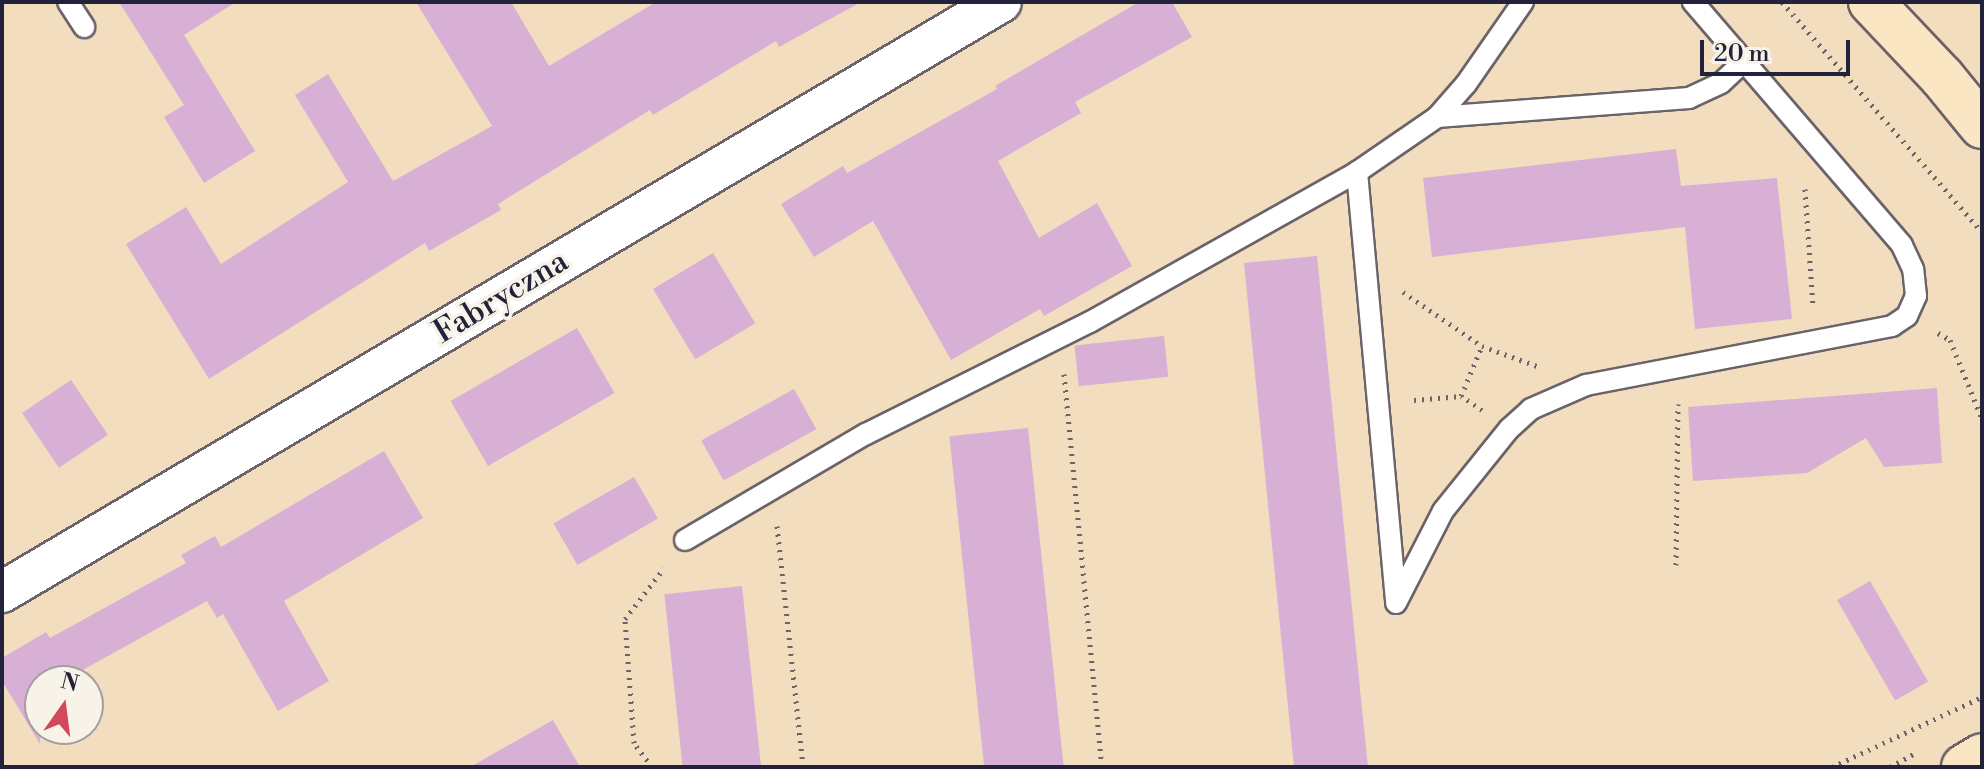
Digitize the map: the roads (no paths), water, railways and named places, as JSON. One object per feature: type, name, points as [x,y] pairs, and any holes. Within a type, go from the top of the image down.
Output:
[{"type":"main road","points":[[1871,2],[1942,77],[1982,126]]},
{"type":"main road","points":[[1964,767],[1982,756]]},
{"type":"street","name":"Fabryczna","points":[[2,592],[1001,2]]},
{"type":"lane","points":[[68,2],[84,27]]},
{"type":"lane","points":[[685,540],[866,434],[1058,338],[1357,172],[1437,117],[1466,84],[1523,2]]},
{"type":"lane","points":[[1357,172],[1396,603],[1443,511],[1509,429],[1531,409],[1586,385],[1892,326],[1907,316],[1916,296],[1913,269],[1902,245],[1693,2]]},
{"type":"lane","points":[[1437,117],[1689,98],[1721,83],[1745,61]]}]
